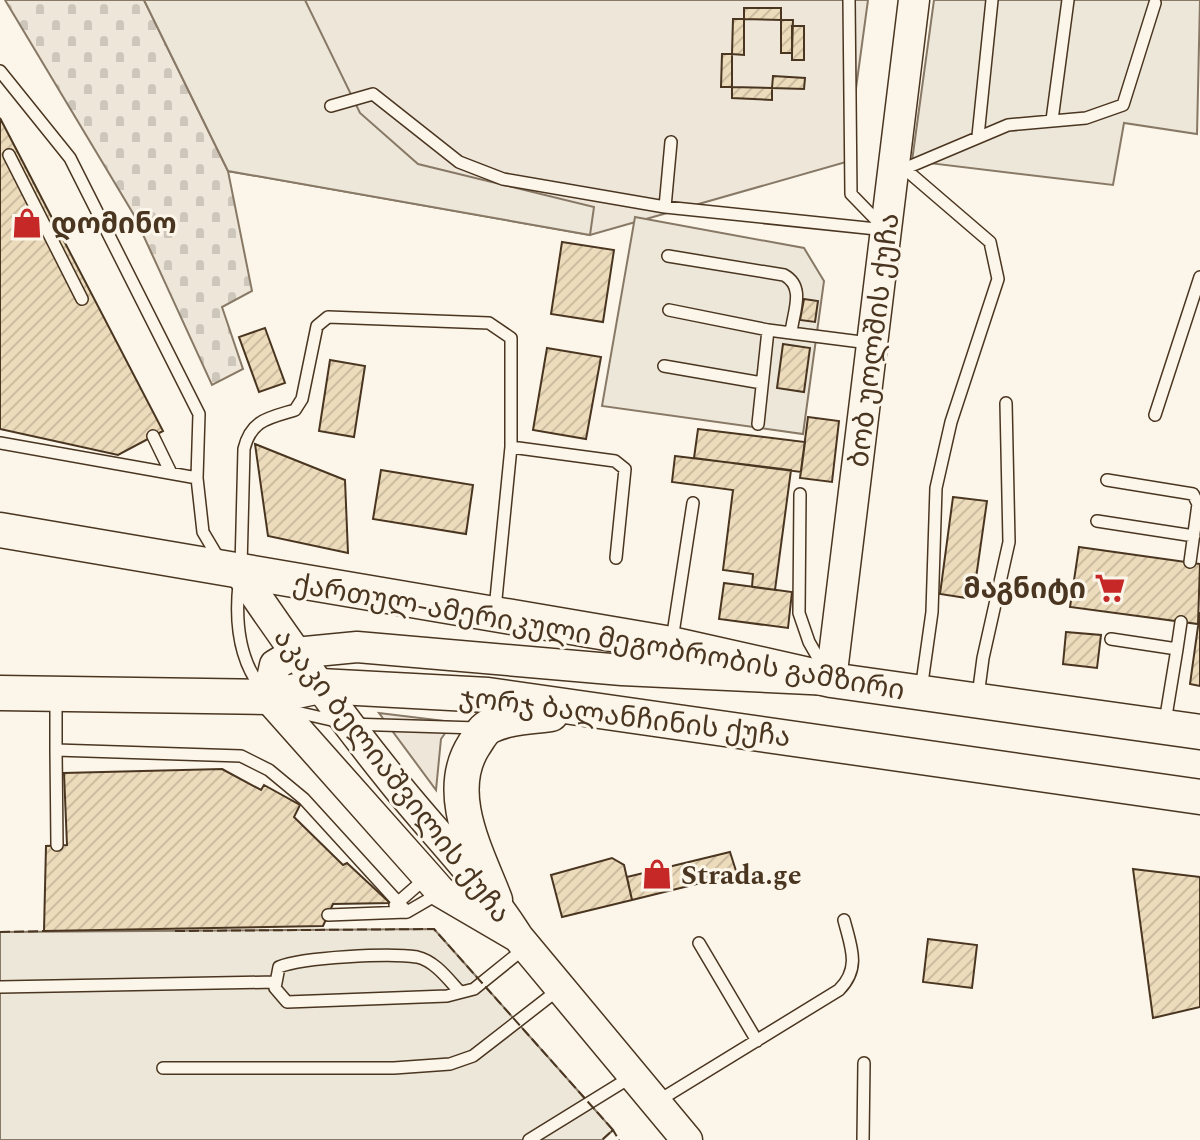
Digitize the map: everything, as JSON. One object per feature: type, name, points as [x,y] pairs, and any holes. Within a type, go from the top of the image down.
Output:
[{"type":"main road","name":"ბობ უოლშის ქუჩა","points":[[831,680],[886,230],[899,171],[914,0]]},
{"type":"main road","name":"ქართულ-ამერიკული მეგობრობის გამზირი","points":[[0,530],[671,644],[831,680],[1200,732]]},
{"type":"main road","name":"აკაკი ბელიაშვილის ქუჩა","points":[[232,571],[349,724],[495,900],[522,942],[687,1140]]},
{"type":"main road","points":[[268,697],[275,665],[295,653],[357,647],[622,670],[831,680]]},
{"type":"main road","name":"ჯორჯ ბალანჩინის ქუჩა","points":[[0,693],[268,697],[320,686],[488,695],[1200,797]]},
{"type":"main road","name":"აკაკი ბელიაშვილის ქუჩა","points":[[268,697],[434,884],[522,942]]},
{"type":"main road","points":[[495,900],[469,835],[462,797],[462,776],[468,755],[485,728],[501,721],[594,708]]},
{"type":"lane","points":[[849,0],[851,194],[886,230]]},
{"type":"lane","points":[[978,136],[992,0]]},
{"type":"lane","points":[[1052,120],[1068,0]]},
{"type":"lane","points":[[920,693],[932,612],[936,488],[951,422],[998,279],[990,242],[899,171],[1008,125],[1086,118],[1123,105],[1155,3]]},
{"type":"lane","points":[[0,71],[70,158],[199,414],[197,478],[203,532],[232,571]]},
{"type":"lane","points":[[331,106],[373,94],[459,162],[503,179],[665,207],[886,230]]},
{"type":"lane","points":[[665,207],[671,142]]},
{"type":"lane","points":[[9,155],[82,299]]},
{"type":"lane","points":[[668,256],[784,275],[795,281],[798,288],[791,333]]},
{"type":"lane","points":[[1155,415],[1200,277]]},
{"type":"lane","points":[[669,310],[768,330],[873,344]]},
{"type":"lane","points":[[485,728],[349,724],[305,716],[268,697],[251,675],[242,649],[232,571],[244,449],[248,431],[258,421],[295,410],[302,399],[317,326],[328,317],[489,323],[511,338],[511,447],[495,615]]},
{"type":"lane","points":[[758,424],[768,330]]},
{"type":"lane","points":[[664,366],[762,383]]},
{"type":"lane","points":[[978,701],[983,658],[1009,542],[1006,403]]},
{"type":"lane","points":[[153,436],[171,473]]},
{"type":"lane","points":[[0,443],[197,478]]},
{"type":"lane","points":[[511,447],[615,461],[625,469],[616,558]]},
{"type":"lane","points":[[1107,480],[1193,494],[1198,504],[1190,562]]},
{"type":"lane","points":[[800,494],[799,613],[809,642],[831,680]]},
{"type":"lane","points":[[671,644],[693,503]]},
{"type":"lane","points":[[1097,521],[1194,536]]},
{"type":"lane","points":[[1164,727],[1181,622]]},
{"type":"lane","points":[[1111,639],[1177,649]]},
{"type":"lane","points":[[56,692],[57,845]]},
{"type":"lane","points":[[56,750],[241,756],[269,770],[304,799],[407,912]]},
{"type":"lane","points":[[391,912],[398,900],[434,884]]},
{"type":"lane","points":[[328,915],[407,912],[434,884]]},
{"type":"lane","points":[[658,1102],[839,990],[850,979],[855,962],[844,920]]},
{"type":"lane","points":[[460,992],[437,967],[418,957],[299,959],[279,967],[275,982],[275,988],[287,1002],[447,996],[474,989],[522,942]]},
{"type":"lane","points":[[699,943],[757,1041]]},
{"type":"lane","points":[[0,987],[275,982]]},
{"type":"lane","points":[[163,1068],[394,1068],[450,1064],[473,1056],[561,988]]},
{"type":"lane","points":[[863,1140],[864,1063]]},
{"type":"lane","points":[[529,1140],[635,1075]]},
{"type":"green space","points":[[5,0],[144,0],[228,171],[252,291],[222,307],[243,369],[212,385],[134,215]]},
{"type":"green space","points":[[144,0],[868,0],[846,162],[590,235],[228,171]]},
{"type":"green space","points":[[379,713],[453,722],[441,739],[436,790]]},
{"type":"shaded area","points":[[144,0],[305,0],[360,113],[418,164],[594,207],[590,235],[228,171]]},
{"type":"shaded area","points":[[934,0],[1200,0],[1197,134],[1124,123],[1113,185],[912,161]]},
{"type":"shaded area","points":[[635,217],[804,248],[824,281],[803,434],[602,406]]},
{"type":"shaded area","points":[[434,929],[613,1130],[602,1140],[0,1140],[0,932]]},
{"type":"building","points":[[744,8],[781,8],[781,20],[744,19]]},
{"type":"building","points":[[733,19],[744,19],[744,55],[732,54]]},
{"type":"building","points":[[781,20],[793,20],[792,53],[781,53]]},
{"type":"building","points":[[792,26],[804,26],[804,60],[792,60]]},
{"type":"building","points":[[722,54],[732,54],[732,87],[721,87]]},
{"type":"building","points":[[773,76],[805,78],[804,89],[772,88]]},
{"type":"building","points":[[732,87],[772,88],[772,100],[732,98]]},
{"type":"building","name":"დომინო","points":[[0,118],[163,431],[118,455],[0,429]]},
{"type":"building","points":[[562,242],[614,250],[603,322],[551,314]]},
{"type":"building","points":[[804,299],[818,301],[815,322],[800,320]]},
{"type":"building","points":[[265,328],[285,383],[259,392],[239,337]]},
{"type":"building","points":[[783,344],[810,348],[804,392],[777,388]]},
{"type":"building","points":[[547,348],[601,357],[586,439],[533,430]]},
{"type":"building","points":[[330,360],[365,366],[354,437],[319,431]]},
{"type":"building","points":[[808,417],[839,421],[832,482],[800,478]]},
{"type":"building","points":[[698,429],[805,442],[801,472],[694,458]]},
{"type":"building","points":[[255,444],[345,480],[348,553],[268,536]]},
{"type":"building","points":[[675,456],[791,470],[775,590],[752,587],[753,574],[723,570],[733,490],[672,482]]},
{"type":"building","points":[[381,470],[473,485],[466,534],[373,519]]},
{"type":"building","points":[[953,497],[987,501],[973,599],[940,594]]},
{"type":"building","points":[[1079,547],[1200,564],[1198,624],[1070,607]]},
{"type":"building","points":[[724,583],[792,592],[788,628],[719,619]]},
{"type":"building","points":[[1200,612],[1200,686],[1190,684]]},
{"type":"building","points":[[1066,632],[1101,635],[1097,668],[1063,664]]},
{"type":"building","points":[[222,769],[261,790],[264,785],[300,805],[294,817],[343,865],[347,863],[390,903],[333,904],[323,926],[44,931],[46,846],[67,845],[64,773]]},
{"type":"building","points":[[730,852],[737,874],[632,900],[627,877]]},
{"type":"building","points":[[612,858],[624,865],[632,900],[562,917],[551,875]]},
{"type":"building","points":[[1133,869],[1200,877],[1200,1007],[1153,1018]]},
{"type":"building","points":[[928,939],[977,945],[972,988],[923,982]]},
{"type":"fence","points":[[175,931],[434,929],[613,1130],[602,1140]]},
{"type":"fence","points":[[0,932],[47,931]]},
{"type":"fence","points":[[611,1132],[613,1130],[619,1140]]},
{"type":"place","name":"დომინო","points":[[27,223]]},
{"type":"place","name":"მაგნიტი","points":[[1110,588]]},
{"type":"place","name":"Strada.ge","points":[[657,874]]}]
